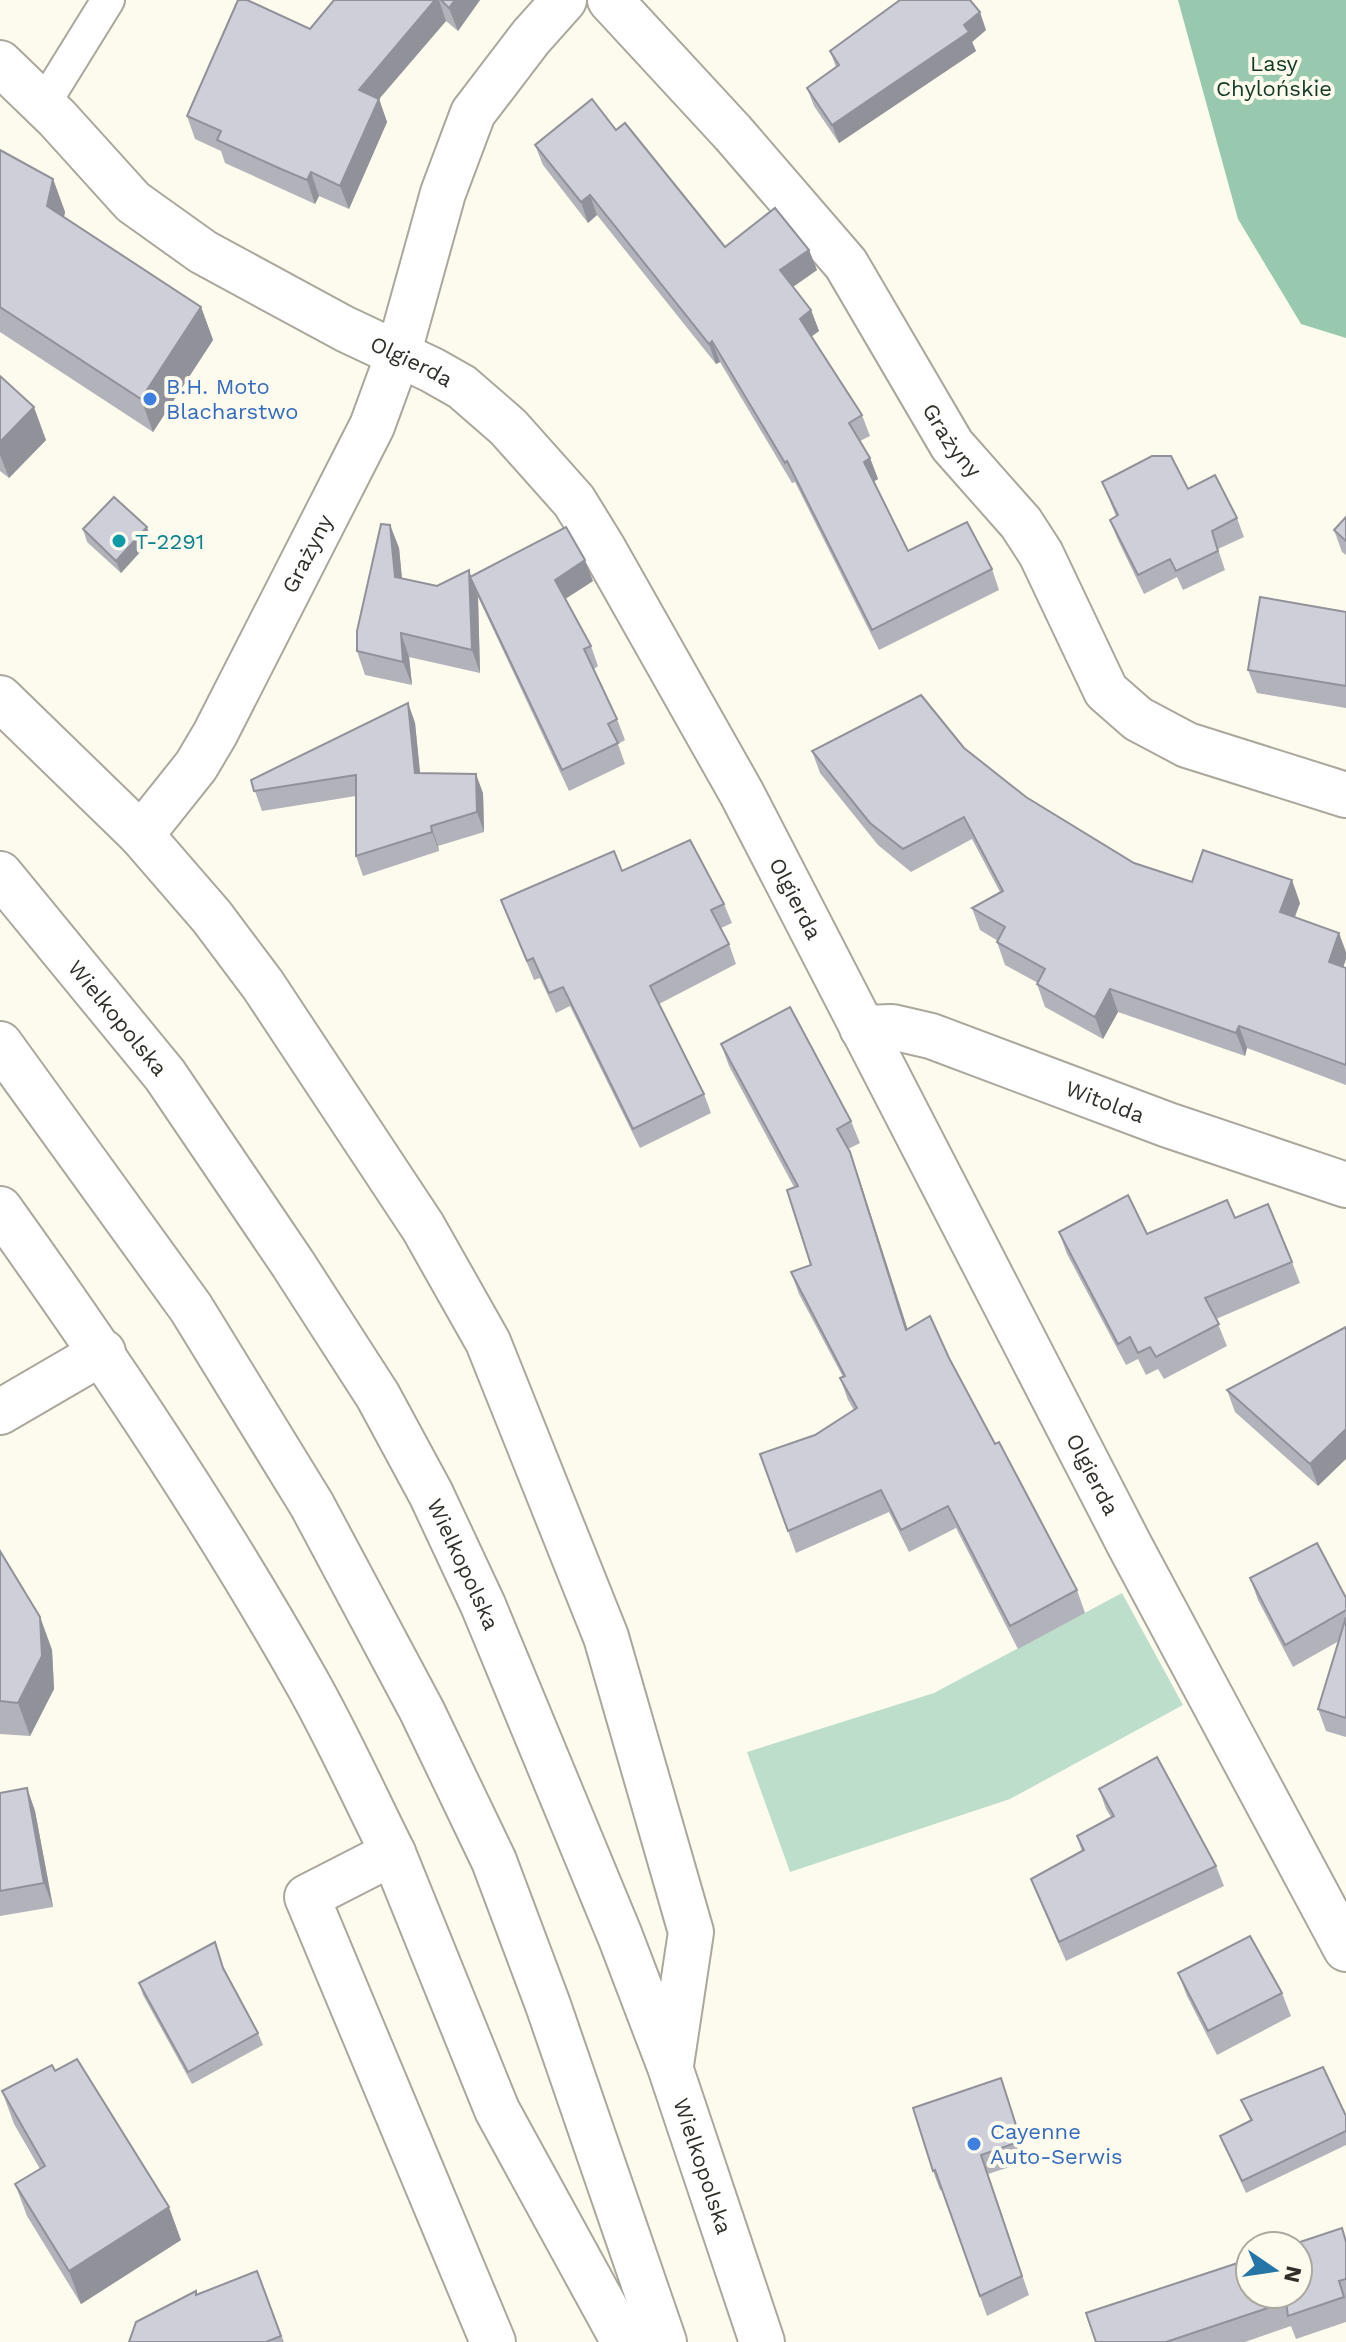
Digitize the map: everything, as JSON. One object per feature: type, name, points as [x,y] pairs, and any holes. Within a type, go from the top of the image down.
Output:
[{"type":"street","name":"Grażyny","points":[[141,835],[196,766],[215,734],[372,426],[398,355],[443,193],[473,113],[531,37],[564,0]]},
{"type":"street","name":"Grażyny","points":[[610,0],[733,133],[846,264],[952,445],[1021,523],[1041,554],[1106,691],[1138,719],[1187,745],[1346,795]]},
{"type":"street","name":"Olgierda","points":[[0,63],[133,202],[203,252],[462,387],[508,427],[574,501],[742,794],[1123,1532],[1346,1949]]},
{"type":"street","points":[[0,698],[141,835],[212,917],[263,985],[423,1227],[488,1342],[606,1637],[691,1932],[670,2067]]},
{"type":"street","name":"Wielkopolska","points":[[0,874],[165,1075],[378,1396],[431,1494],[483,1605],[620,1936],[670,2067],[762,2342]]},
{"type":"street","name":"Witolda","points":[[862,1028],[892,1027],[931,1036],[1168,1125],[1346,1185]]},
{"type":"street","points":[[0,1044],[191,1308],[312,1505],[422,1711],[494,1861],[548,2005],[664,2342]]},
{"type":"street","points":[[0,1209],[103,1352],[203,1507],[306,1681],[393,1853],[497,2110],[624,2342]]},
{"type":"street","points":[[0,1412],[103,1352]]},
{"type":"street","points":[[393,1853],[307,1897],[493,2342]]},
{"type":"lane","points":[[43,105],[108,0]]},
{"type":"green space","name":"Lasy Chylońskie","points":[[1178,0],[1346,0],[1346,338],[1301,324],[1238,219]]},
{"type":"green space","points":[[1122,1593],[1183,1705],[1010,1799],[790,1872],[747,1752],[934,1693]]},
{"type":"building","points":[[238,0],[247,0],[310,29],[334,0],[435,0],[359,90],[379,99],[340,186],[311,172],[307,180],[217,140],[221,131],[187,116]]},
{"type":"building","points":[[441,0],[455,0],[449,8]]},
{"type":"building","points":[[900,0],[970,0],[980,12],[964,25],[969,32],[832,125],[807,88],[839,65],[830,51]]},
{"type":"building","points":[[592,99],[616,130],[625,123],[725,247],[775,208],[809,250],[780,270],[811,310],[800,319],[862,415],[849,423],[870,458],[864,462],[908,551],[967,522],[992,569],[872,630],[787,461],[785,463],[712,341],[709,344],[590,195],[581,202],[535,145]]},
{"type":"building","points":[[0,150],[53,179],[47,206],[201,307],[141,399],[0,307]]},
{"type":"building","points":[[0,376],[34,407],[0,442]]},
{"type":"building","points":[[1152,456],[1171,456],[1188,489],[1215,475],[1237,518],[1212,531],[1218,551],[1176,571],[1170,559],[1138,575],[1110,520],[1118,515],[1102,482]]},
{"type":"building","name":"T-2291","points":[[114,497],[147,527],[116,561],[83,529]]},
{"type":"building","points":[[1346,517],[1346,541],[1334,530]]},
{"type":"building","points":[[381,524],[390,525],[395,577],[437,586],[469,570],[472,650],[401,633],[403,662],[357,651],[357,631]]},
{"type":"building","points":[[566,527],[585,560],[555,580],[591,646],[584,649],[617,719],[608,724],[618,743],[562,770],[470,577]]},
{"type":"building","points":[[1260,597],[1346,612],[1346,686],[1248,670]]},
{"type":"building","points":[[921,695],[964,748],[1026,797],[1134,863],[1192,882],[1203,850],[1292,880],[1280,912],[1339,933],[1329,962],[1346,968],[1346,1065],[1239,1026],[1236,1033],[1110,989],[1095,1017],[1037,984],[1045,969],[997,942],[1005,927],[972,908],[1003,891],[964,817],[903,849],[870,823],[812,751]]},
{"type":"building","points":[[408,703],[415,773],[476,774],[477,812],[431,826],[432,832],[356,856],[356,775],[254,791],[251,780]]},
{"type":"building","points":[[690,840],[724,904],[711,910],[729,944],[650,986],[704,1094],[633,1129],[563,987],[549,993],[533,958],[527,961],[501,900],[614,851],[622,871]]},
{"type":"building","points":[[790,1007],[851,1121],[837,1129],[850,1152],[906,1330],[930,1316],[995,1444],[999,1442],[1077,1590],[1010,1626],[948,1506],[901,1530],[881,1490],[788,1531],[760,1454],[815,1435],[857,1408],[840,1378],[845,1376],[791,1272],[811,1265],[787,1190],[798,1186],[721,1044]]},
{"type":"building","points":[[1128,1195],[1147,1234],[1227,1200],[1235,1218],[1268,1204],[1292,1262],[1205,1298],[1219,1324],[1156,1357],[1150,1347],[1138,1353],[1130,1337],[1118,1344],[1059,1232]]},
{"type":"building","points":[[1346,1327],[1346,1429],[1310,1464],[1227,1390]]},
{"type":"building","points":[[1317,1543],[1346,1598],[1346,1610],[1285,1645],[1250,1578]]},
{"type":"building","points":[[0,1551],[40,1617],[42,1656],[18,1703],[0,1701]]},
{"type":"building","points":[[1346,1617],[1346,1718],[1318,1709]]},
{"type":"building","points":[[1157,1757],[1216,1866],[1059,1942],[1031,1879],[1084,1850],[1077,1836],[1114,1816],[1099,1789]]},
{"type":"building","points":[[27,1788],[44,1883],[0,1891],[0,1793]]},
{"type":"building","points":[[1250,1936],[1282,1993],[1208,2031],[1178,1973]]},
{"type":"building","points":[[215,1942],[223,1968],[258,2033],[188,2072],[139,1983]]},
{"type":"building","points":[[77,2059],[169,2207],[69,2271],[15,2184],[45,2166],[2,2091],[52,2065],[55,2071]]},
{"type":"building","points":[[1323,2067],[1346,2116],[1346,2131],[1242,2181],[1220,2136],[1252,2120],[1241,2100]]},
{"type":"building","points":[[1001,2078],[1021,2141],[981,2155],[1022,2276],[980,2296],[913,2108]]},
{"type":"building","points":[[1342,2228],[1346,2242],[1346,2279],[1339,2281],[1344,2297],[1314,2307],[1314,2237]]},
{"type":"building","points":[[1234,2264],[1234,2310],[1262,2310],[1166,2342],[1096,2342],[1086,2313]]},
{"type":"building","points":[[257,2271],[281,2336],[266,2342],[129,2342],[136,2322],[196,2291],[196,2295]]},
{"type":"building","points":[[1287,2310],[1306,2310],[1288,2316]]},
{"type":"place","name":"B.H. Moto Blacharstwo","points":[[150,399]]},
{"type":"place","name":"T-2291","points":[[119,541]]},
{"type":"place","name":"Cayenne Auto-Serwis","points":[[974,2144]]}]
